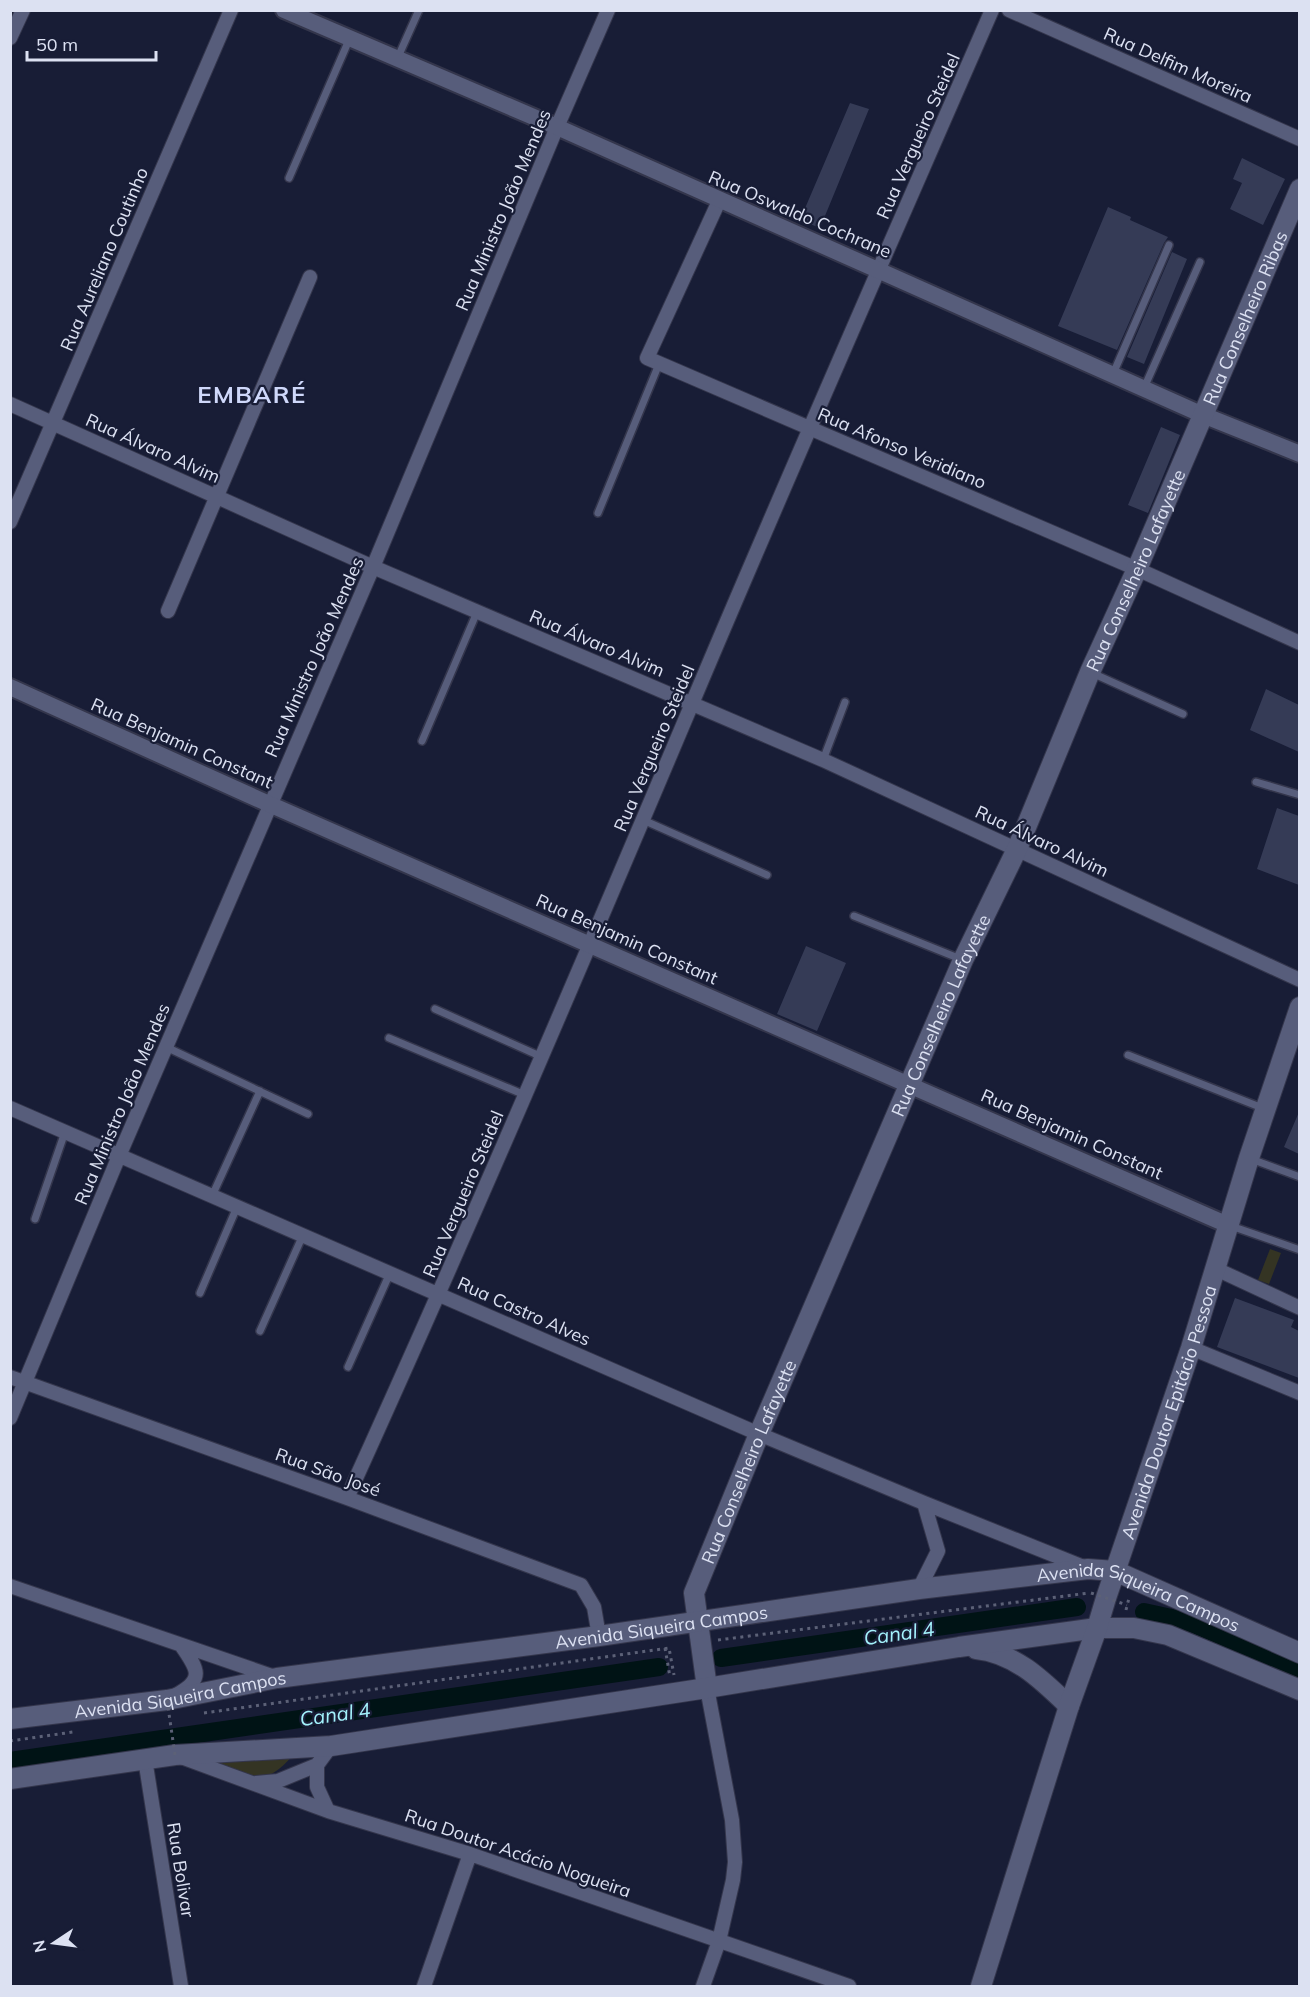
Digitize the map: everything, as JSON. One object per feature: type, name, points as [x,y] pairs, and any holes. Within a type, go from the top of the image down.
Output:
[{"type":"main road","name":"Rua Conselheiro Ribas","points":[[1203,415],[1299,189]]},
{"type":"main road","name":"Rua Conselheiro Lafayette","points":[[705,1680],[694,1593],[759,1434],[963,960],[1017,849],[1090,672],[1203,415]]},
{"type":"main road","name":"Avenida Doutor Epitácio Pessoa","points":[[981,1986],[1069,1706],[1097,1628],[1099,1595],[1115,1571],[1191,1348],[1249,1158],[1297,1018]]},
{"type":"main road","name":"Avenida Siqueira Campos","points":[[10,1719],[168,1709],[277,1678],[661,1626],[698,1629],[919,1589],[1088,1569],[1115,1571],[1299,1653]]},
{"type":"main road","name":"Avenida Siqueira Campos","points":[[10,1779],[175,1755],[331,1746],[673,1694],[705,1680],[1097,1628],[1134,1628],[1168,1635],[1299,1690]]},
{"type":"main road","points":[[959,1647],[990,1651],[1012,1660],[1045,1683],[1069,1706]]},
{"type":"street","points":[[10,38],[22,10]]},
{"type":"street","name":"Rua Aureliano Coutinho","points":[[10,522],[231,10]]},
{"type":"street","name":"Rua Oswaldo Cochrane","points":[[284,10],[557,127],[1203,415],[1299,454]]},
{"type":"street","name":"Rua Ministro João Mendes","points":[[10,1418],[165,1047],[373,567],[608,10]]},
{"type":"street","name":"Rua Vergueiro Steidel","points":[[347,1498],[440,1294],[878,269],[992,10]]},
{"type":"street","name":"Rua Delfim Moreira","points":[[1009,10],[1299,139]]},
{"type":"street","points":[[659,364],[647,358],[719,201]]},
{"type":"street","points":[[168,610],[310,277]]},
{"type":"street","name":"Rua Afonso Veridiano","points":[[659,364],[1137,569],[1299,643]]},
{"type":"street","name":"Rua Álvaro Alvim","points":[[10,404],[373,567],[823,760],[1299,980]]},
{"type":"street","name":"Rua Benjamin Constant","points":[[10,687],[269,804],[1228,1225]]},
{"type":"street","name":"Rua Castro Alves","points":[[10,1108],[759,1434],[1088,1569]]},
{"type":"street","points":[[1216,1269],[1299,1308]]},
{"type":"street","points":[[1191,1348],[1299,1393]]},
{"type":"street","name":"Rua São José","points":[[10,1377],[581,1585],[594,1607],[599,1636]]},
{"type":"street","points":[[919,1589],[938,1551],[924,1503]]},
{"type":"street","points":[[10,1586],[277,1678]]},
{"type":"street","points":[[168,1709],[193,1684],[197,1673],[195,1665],[181,1645]]},
{"type":"street","points":[[703,1986],[719,1941],[733,1880],[735,1846],[705,1680]]},
{"type":"street","points":[[254,1784],[278,1781],[317,1765],[331,1746]]},
{"type":"street","name":"Rua Doutor Acácio Nogueira","points":[[175,1755],[328,1811],[470,1854],[849,1986]]},
{"type":"street","name":"Rua Bolivar","points":[[145,1759],[181,1986]]},
{"type":"street","points":[[317,1765],[317,1787],[328,1811]]},
{"type":"street","points":[[424,1986],[470,1854]]},
{"type":"lane","points":[[397,59],[419,10]]},
{"type":"lane","points":[[289,178],[350,39]]},
{"type":"lane","points":[[1113,374],[1169,244]]},
{"type":"lane","points":[[1144,388],[1200,262]]},
{"type":"lane","points":[[598,513],[659,364]]},
{"type":"lane","points":[[422,741],[477,612]]},
{"type":"lane","points":[[1090,672],[1183,714]]},
{"type":"lane","points":[[823,760],[845,702]]},
{"type":"lane","points":[[1256,782],[1299,795]]},
{"type":"lane","points":[[643,820],[767,875]]},
{"type":"lane","points":[[854,916],[963,960]]},
{"type":"lane","points":[[435,1009],[542,1057]]},
{"type":"lane","points":[[389,1038],[526,1095]]},
{"type":"lane","points":[[165,1047],[308,1114]]},
{"type":"lane","points":[[1128,1055],[1266,1109]]},
{"type":"lane","points":[[212,1196],[260,1091]]},
{"type":"lane","points":[[35,1219],[65,1132]]},
{"type":"lane","points":[[1249,1158],[1299,1177]]},
{"type":"lane","points":[[200,1293],[237,1207]]},
{"type":"lane","points":[[1228,1225],[1299,1250]]},
{"type":"lane","points":[[260,1331],[303,1235]]},
{"type":"lane","points":[[348,1367],[390,1273]]},
{"type":"path","points":[[718,1640],[1099,1595],[1127,1605],[1129,1598]]},
{"type":"path","points":[[661,1626],[667,1648],[673,1694]]},
{"type":"path","points":[[202,1713],[667,1648]]},
{"type":"path","points":[[168,1709],[180,1716]]},
{"type":"path","points":[[168,1709],[175,1755]]},
{"type":"path","points":[[10,1741],[79,1731]]},
{"type":"green space","points":[[1270,1249],[1281,1253],[1269,1284],[1258,1280]]},
{"type":"green space","points":[[298,1749],[276,1771],[259,1778],[199,1760]]},
{"type":"building","points":[[850,103],[869,109],[820,228],[800,220]]},
{"type":"building","points":[[1242,158],[1285,179],[1263,225],[1230,209],[1242,183],[1233,179]]},
{"type":"building","points":[[1108,207],[1168,237],[1117,350],[1058,326]]},
{"type":"building","points":[[1172,252],[1187,259],[1144,364],[1127,357]]},
{"type":"building","points":[[1161,427],[1180,435],[1148,513],[1128,505]]},
{"type":"building","points":[[1266,689],[1299,705],[1299,752],[1250,730]]},
{"type":"building","points":[[1277,808],[1299,816],[1299,885],[1257,869]]},
{"type":"building","points":[[806,946],[846,963],[817,1031],[777,1014]]},
{"type":"building","points":[[1299,1112],[1299,1154],[1284,1147]]},
{"type":"building","points":[[1235,1298],[1294,1320],[1291,1327],[1299,1331],[1299,1378],[1217,1347]]},
{"type":"waterway","name":"Canal 4","points":[[721,1658],[1077,1607]]},
{"type":"waterway","name":"Canal 4","points":[[1144,1612],[1194,1624],[1300,1670]]},
{"type":"waterway","name":"Canal 4","points":[[10,1761],[659,1667]]},
{"type":"district","name":"EMBARÉ","points":[[252,394]]}]
